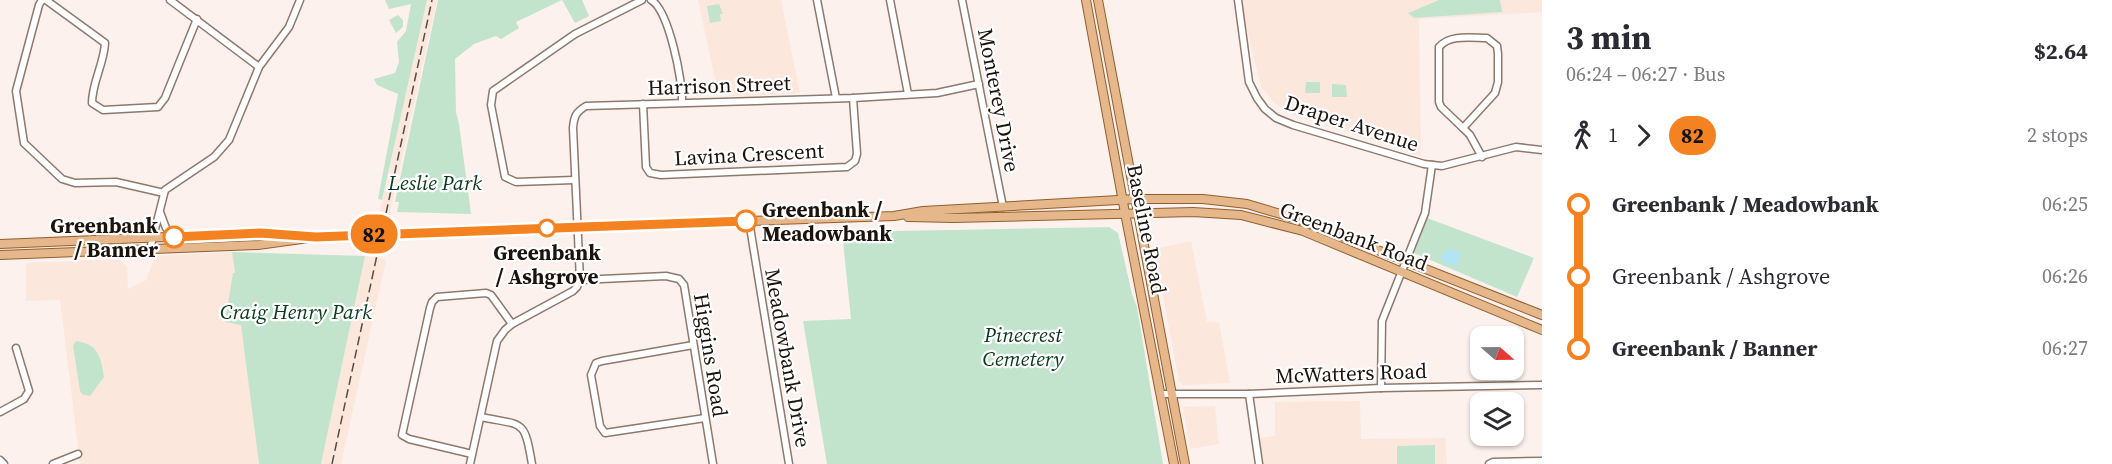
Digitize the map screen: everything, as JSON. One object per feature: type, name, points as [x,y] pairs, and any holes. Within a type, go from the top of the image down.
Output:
[{"type":"main road","name":"Baseline Road","points":[[1086,0],[1174,464]]},
{"type":"main road","name":"Baseline Road","points":[[1098,0],[1185,464]]},
{"type":"main road","name":"Greenbank Road","points":[[894,216],[923,211],[1136,199],[1203,199],[1247,204],[1304,221],[1542,315]]},
{"type":"main road","name":"Greenbank Road","points":[[0,255],[258,245],[316,237],[894,216],[954,218],[1218,213],[1268,221],[1303,231],[1542,330]]},
{"type":"main road","name":"Greenbank Road","points":[[0,244],[260,233],[316,237]]},
{"type":"street","points":[[164,193],[116,182],[75,183],[62,179],[24,143],[16,91],[39,5],[44,0],[105,43],[105,56],[92,90],[92,104],[104,110],[158,107],[165,98],[197,19]]},
{"type":"street","points":[[170,0],[259,67]]},
{"type":"street","points":[[150,249],[159,209],[167,188],[221,150],[228,140],[259,67],[289,27],[300,0]]},
{"type":"street","points":[[574,180],[516,182],[505,177],[491,105],[494,91],[575,34],[642,0]]},
{"type":"street","points":[[651,0],[656,3],[670,33],[681,85],[682,102]]},
{"type":"street","points":[[816,0],[836,98]]},
{"type":"street","points":[[890,0],[908,94]]},
{"type":"street","name":"Monterey Drive","points":[[962,0],[1003,207]]},
{"type":"street","name":"Draper Avenue","points":[[1238,0],[1249,82],[1265,109],[1276,118],[1311,131],[1432,165],[1442,166],[1516,147],[1542,150]]},
{"type":"street","points":[[1463,128],[1495,93],[1498,82],[1497,46],[1487,38],[1451,39],[1444,41],[1439,47],[1439,102],[1442,108],[1470,135],[1482,157]]},
{"type":"street","name":"Harrison Street","points":[[580,280],[573,128],[575,114],[586,106],[853,98],[937,93],[979,84]]},
{"type":"street","name":"Lavina Crescent","points":[[643,104],[646,167],[650,173],[661,175],[847,167],[855,161],[857,154],[853,98]]},
{"type":"street","points":[[1381,388],[1382,321],[1425,213],[1432,165]]},
{"type":"street","points":[[159,209],[166,228],[174,237]]},
{"type":"street","name":"Meadowbank Drive","points":[[749,221],[789,464]]},
{"type":"street","name":"Higgins Road","points":[[580,280],[666,276],[679,279],[684,285],[713,464]]},
{"type":"street","points":[[470,464],[497,341],[512,324],[573,291],[580,280]]},
{"type":"street","points":[[472,454],[409,439],[402,435],[429,308],[437,297],[489,293],[512,324]]},
{"type":"street","points":[[693,345],[602,361],[596,363],[591,375],[600,426],[605,433],[705,418]]},
{"type":"street","points":[[0,412],[24,399],[30,390],[16,348]]},
{"type":"street","name":"McWatters Road","points":[[1162,394],[1249,394],[1381,388],[1542,385]]},
{"type":"street","points":[[1249,394],[1259,464]]},
{"type":"street","points":[[481,417],[513,423],[523,428],[527,435],[532,464]]},
{"type":"street","points":[[53,464],[78,454]]},
{"type":"street","points":[[0,460],[4,464]]},
{"type":"street","points":[[1489,464],[1542,461]]},
{"type":"shaded area","points":[[427,0],[437,0],[380,258],[386,260],[341,464],[321,464],[365,256],[370,256]]},
{"type":"shaded area","points":[[698,0],[781,0],[800,93],[734,96],[718,93]]},
{"type":"shaded area","points":[[1242,0],[1542,0],[1542,12],[1419,19],[1421,156],[1293,115],[1275,104],[1261,87]]},
{"type":"shaded area","points":[[1191,241],[1207,322],[1219,322],[1230,383],[1183,385],[1179,381],[1154,249]]},
{"type":"shaded area","points":[[232,252],[259,464],[80,464],[60,300],[26,301],[26,263],[119,259],[127,267],[128,289],[146,280],[155,256]]},
{"type":"shaded area","points":[[1360,401],[1361,439],[1445,438],[1447,464],[1263,464],[1258,438],[1275,436],[1275,402]]},
{"type":"shaded area","points":[[1215,406],[1219,444],[1190,449],[1183,407]]},
{"type":"green space","points":[[385,0],[427,0],[382,200],[378,199],[398,94],[377,85],[374,79],[395,73],[399,62],[397,42],[406,31],[411,4],[389,9]]},
{"type":"green space","name":"Leslie Park","points":[[438,0],[562,0],[516,22],[519,28],[501,39],[496,36],[474,44],[455,59],[456,112],[471,214],[397,212],[399,202],[395,202]]},
{"type":"green space","points":[[562,0],[582,0],[589,16],[575,23]]},
{"type":"green space","points":[[1439,0],[1500,0],[1502,12],[1414,18],[1408,13]]},
{"type":"green space","points":[[719,4],[723,14],[720,14],[721,21],[710,23],[707,6]]},
{"type":"green space","points":[[398,15],[403,20],[403,27],[396,33],[389,20]]},
{"type":"green space","points":[[1306,82],[1320,82],[1320,93],[1305,93]]},
{"type":"green space","points":[[1332,84],[1346,85],[1347,97],[1332,97]]},
{"type":"green space","points":[[1427,218],[1534,258],[1517,297],[1414,253]]},
{"type":"green space","name":"Pinecrest Cemetery","points":[[1109,227],[1118,233],[1137,307],[1163,464],[827,464],[803,321],[851,319],[842,232]]},
{"type":"green space","name":"Craig Henry Park","points":[[232,252],[365,256],[321,464],[259,464],[241,325],[225,322],[233,273],[235,273]]},
{"type":"green space","points":[[76,341],[90,345],[98,353],[102,364],[104,377],[90,396],[80,391],[73,346]]},
{"type":"green space","points":[[1435,445],[1435,464],[1397,464],[1397,446]]},
{"type":"water","points":[[1448,248],[1461,254],[1456,267],[1442,261],[1442,256]]},
{"type":"railway","points":[[332,464],[432,0]]},
{"type":"bus line","name":"82","points":[[174,237],[260,233],[316,237],[746,221]]},
{"type":"place","name":"Greenbank / Meadowbank","points":[[746,221]]},
{"type":"place","name":"Greenbank / Ashgrove","points":[[547,228]]},
{"type":"place","name":"Greenbank / Banner","points":[[174,237]]}]
